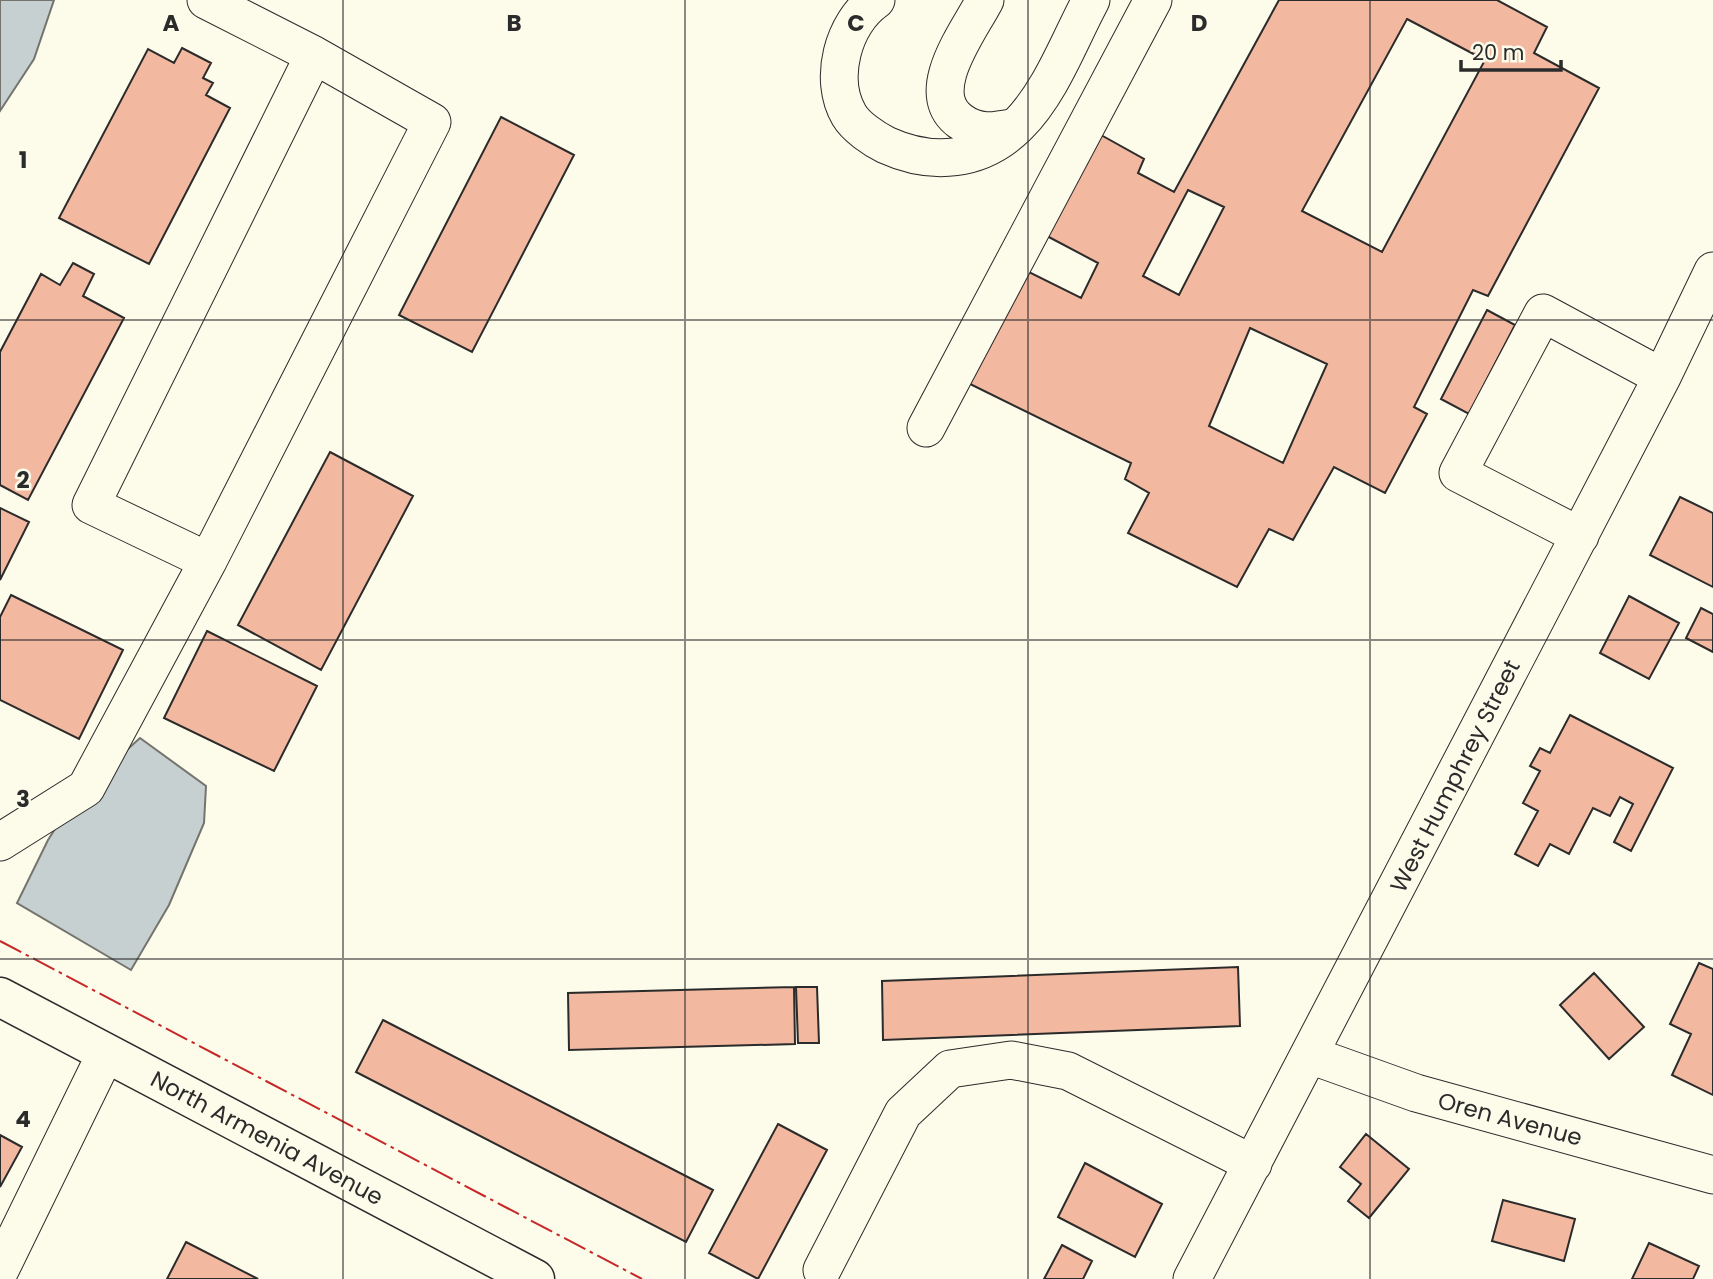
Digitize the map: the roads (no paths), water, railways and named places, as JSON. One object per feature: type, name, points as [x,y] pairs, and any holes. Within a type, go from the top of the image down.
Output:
[{"type":"main road","name":"North Armenia Avenue","points":[[0,997],[535,1279]]},
{"type":"street","points":[[10,836],[86,788],[208,561],[432,122],[314,55],[206,0]]},
{"type":"street","points":[[876,0],[866,7],[843,40],[839,78],[849,115],[874,139],[910,156],[947,160],[986,149],[1016,127],[1034,107],[1091,0]]},
{"type":"street","points":[[985,0],[950,69],[944,94],[951,114],[967,126],[989,133],[1016,127]]},
{"type":"street","points":[[926,428],[1153,0]]},
{"type":"street","points":[[208,561],[91,505],[314,55]]},
{"type":"street","name":"West Humphrey Street","points":[[1192,1279],[1580,536],[1713,271]]},
{"type":"street","points":[[1580,536],[1458,473],[1543,313],[1662,377]]},
{"type":"street","points":[[0,1270],[106,1053]]},
{"type":"street","name":"Oren Avenue","points":[[1310,1055],[1416,1093],[1713,1175]]},
{"type":"street","points":[[825,1276],[903,1113],[950,1069],[1011,1060],[1068,1070],[1253,1164]]}]
